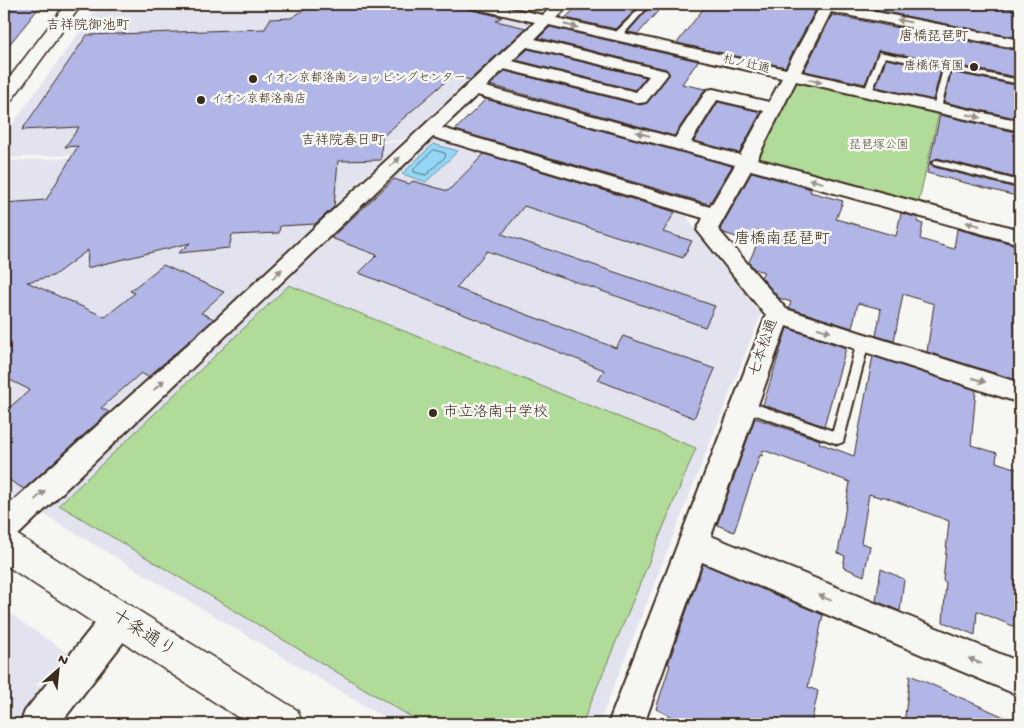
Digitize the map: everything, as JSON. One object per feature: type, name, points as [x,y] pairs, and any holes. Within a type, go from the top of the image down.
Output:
[{"type":"main road","points":[[4,96],[74,4]]},
{"type":"main road","name":"十条通り","points":[[4,545],[282,724]]},
{"type":"street","name":"札ノ辻通","points":[[472,4],[1020,126]]},
{"type":"street","points":[[4,528],[222,327],[472,88],[563,4]]},
{"type":"street","points":[[822,5],[1020,44]]},
{"type":"street","name":"七本松通","points":[[626,724],[692,542],[778,315],[707,230],[774,108],[822,5]]},
{"type":"street","points":[[500,64],[640,98],[660,74],[523,41]]},
{"type":"street","points":[[472,88],[1020,237]]},
{"type":"street","points":[[680,144],[713,94],[774,108]]},
{"type":"street","points":[[429,130],[714,215]]},
{"type":"street","points":[[778,315],[1020,393]]},
{"type":"street","points":[[692,542],[1020,679]]},
{"type":"street","points":[[38,724],[120,619]]},
{"type":"lane","points":[[617,36],[642,9]]},
{"type":"lane","points":[[868,92],[882,54],[1020,82]]},
{"type":"lane","points":[[937,108],[947,67]]},
{"type":"lane","points":[[937,163],[1020,184]]},
{"type":"lane","points":[[744,405],[838,438],[863,342]]},
{"type":"shaded area","name":"イオン京都洛南ショッピングセンター","points":[[100,4],[461,4],[537,21],[403,140],[4,158],[4,136]]},
{"type":"shaded area","name":"市立洛南中学校","points":[[438,139],[685,214],[703,241],[761,314],[599,724],[395,724],[40,512],[428,140]]},
{"type":"shaded area","points":[[401,142],[21,501],[4,490],[4,161]]},
{"type":"shaded area","points":[[4,610],[78,660],[27,724],[4,724]]},
{"type":"green space","name":"琵琶塚公園","points":[[798,80],[939,112],[918,205],[763,163],[759,159],[793,82]]},
{"type":"green space","name":"市立洛南中学校","points":[[289,285],[696,448],[582,724],[423,724],[59,505]]},
{"type":"water","points":[[433,144],[458,151],[426,182],[402,174]]},
{"type":"building","points":[[4,4],[42,4],[4,51]]},
{"type":"building","points":[[314,4],[422,4],[444,9],[445,4],[463,4],[467,9],[502,17],[496,21],[526,28],[470,80],[453,75],[382,137],[381,160],[338,161],[334,207],[315,224],[280,226],[279,233],[232,235],[229,248],[178,253],[190,243],[87,268],[88,250],[53,276],[27,282],[105,317],[135,293],[130,291],[163,265],[224,292],[201,313],[214,319],[148,377],[141,373],[101,408],[109,412],[24,489],[4,477],[4,412],[30,390],[4,377],[4,203],[46,200],[78,146],[65,147],[79,127],[22,130],[87,35],[265,29],[270,19],[291,18]]},
{"type":"building","points":[[580,4],[664,4],[638,34],[628,32],[647,10],[646,7],[639,7],[616,29],[565,18]]},
{"type":"building","points":[[707,4],[798,4],[815,11],[785,67],[677,43]]},
{"type":"building","points":[[844,4],[986,4],[1020,10],[1019,38]]},
{"type":"building","points":[[832,15],[1018,51],[1016,77],[879,50],[865,84],[804,71]]},
{"type":"building","points":[[550,27],[698,61],[682,84],[705,89],[674,136],[490,85],[505,71],[640,105],[647,103],[669,75],[666,69],[539,38]]},
{"type":"building","points":[[528,49],[646,77],[635,90],[516,60]]},
{"type":"building","points":[[886,59],[941,70],[933,100],[876,87]]},
{"type":"building","points":[[951,72],[1020,86],[1020,119],[944,102]]},
{"type":"building","points":[[482,98],[732,166],[709,204],[455,130],[485,100]]},
{"type":"building","points":[[718,102],[761,112],[739,153],[694,141]]},
{"type":"building","points":[[940,115],[1020,133],[1020,179],[937,158],[930,163],[934,167],[1020,189],[1020,197],[927,173]]},
{"type":"building","points":[[484,154],[675,212],[663,232],[692,241],[683,258],[524,206],[502,234],[715,306],[705,327],[487,251],[456,288],[616,348],[623,336],[715,369],[694,418],[598,380],[604,370],[359,273],[377,255],[331,238],[394,179],[409,184],[413,181],[448,191]]},
{"type":"building","points":[[752,172],[811,189],[810,192],[843,201],[836,219],[896,236],[901,213],[918,218],[917,222],[923,224],[920,239],[954,249],[957,229],[1020,246],[1020,381],[927,352],[934,304],[903,294],[894,341],[876,336],[881,309],[858,303],[852,328],[789,308],[791,302],[779,298],[761,277],[764,272],[754,269],[749,262],[757,244],[724,233],[720,229]]},
{"type":"building","points":[[787,328],[846,348],[824,426],[763,405]]},
{"type":"building","points":[[873,356],[976,390],[971,445],[997,453],[996,462],[1020,470],[1020,629],[977,611],[975,635],[943,622],[946,582],[943,581],[949,521],[882,496],[882,498],[869,494],[861,543],[870,546],[864,576],[843,567],[845,556],[838,553],[850,482],[763,450],[734,532],[717,525],[755,418],[820,440],[819,443],[854,456]]},
{"type":"building","points":[[703,564],[823,615],[808,687],[818,691],[811,724],[685,724],[656,709],[670,665],[668,664]]},
{"type":"building","points":[[881,569],[904,579],[900,611],[876,601]]},
{"type":"building","points":[[910,675],[1020,724],[904,724]]},
{"type":"place","name":"唐橋保育園","points":[[974,67]]},
{"type":"place","name":"イオン京都洛南ショッピングセンター","points":[[253,79]]},
{"type":"place","name":"イオン京都洛南店","points":[[201,100]]},
{"type":"place","name":"市立洛南中学校","points":[[433,413]]},
{"type":"district","name":"吉祥院御池町","points":[[88,26]]},
{"type":"district","name":"唐橋琵琶町","points":[[934,37]]},
{"type":"district","name":"吉祥院春日町","points":[[343,141]]},
{"type":"district","name":"唐橋南琵琶町","points":[[782,240]]}]
